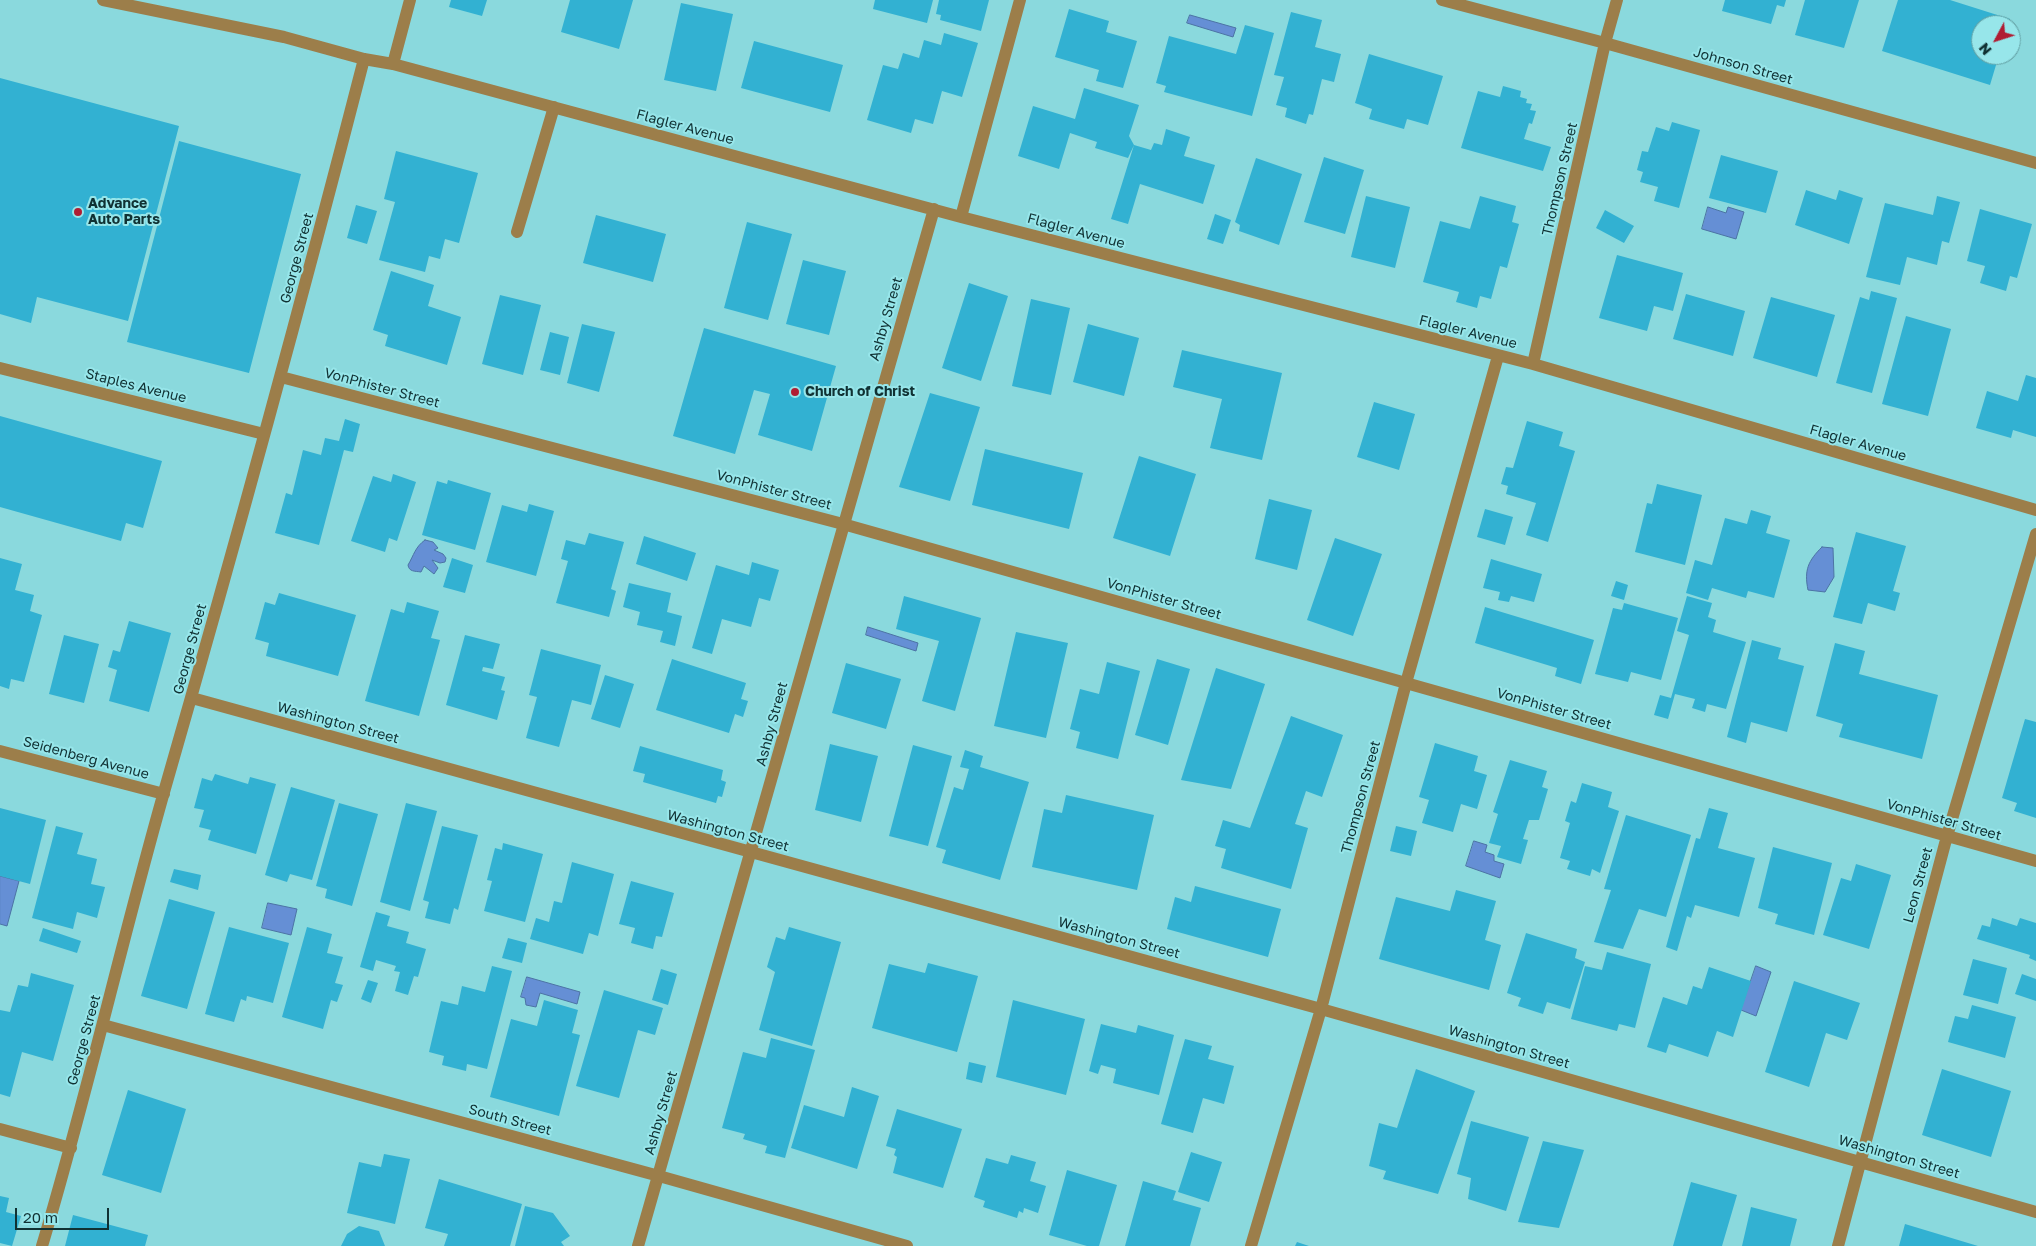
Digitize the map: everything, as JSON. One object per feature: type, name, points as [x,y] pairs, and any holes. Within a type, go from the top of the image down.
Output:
[{"type":"street","name":"Flagler Avenue","points":[[104,0],[284,37],[364,59],[393,64],[934,209],[1533,364],[2036,510]]},
{"type":"street","points":[[393,64],[410,0]]},
{"type":"street","points":[[962,216],[1020,0]]},
{"type":"street","name":"Johnson Street","points":[[1442,0],[1605,43],[2036,163]]},
{"type":"street","name":"Thompson Street","points":[[1533,364],[1605,43],[1617,0]]},
{"type":"street","name":"George Street","points":[[42,1246],[71,1148],[164,794],[281,377],[364,59]]},
{"type":"street","points":[[517,232],[554,107]]},
{"type":"street","name":"Ashby Street","points":[[638,1246],[934,209]]},
{"type":"street","name":"Thompson Street","points":[[1251,1246],[1321,1009],[1406,683],[1498,356]]},
{"type":"street","name":"Staples Avenue","points":[[0,368],[264,434]]},
{"type":"street","name":"VonPhister Street","points":[[281,377],[843,524],[2036,861]]},
{"type":"street","name":"Leon Street","points":[[1838,1246],[1947,836],[2036,534]]},
{"type":"street","name":"Washington Street","points":[[192,698],[1321,1009],[2036,1212]]},
{"type":"street","name":"Seidenberg Avenue","points":[[0,751],[164,794]]},
{"type":"street","name":"South Street","points":[[103,1025],[658,1176],[907,1246]]},
{"type":"street","points":[[0,1129],[71,1148]]},
{"type":"water","points":[[1190,15],[1236,28],[1233,37],[1187,23]]},
{"type":"water","points":[[1708,207],[1726,213],[1728,207],[1744,212],[1736,239],[1702,229]]},
{"type":"water","points":[[425,540],[433,542],[438,548],[434,550],[443,554],[446,558],[445,562],[440,563],[432,560],[438,568],[434,574],[424,566],[421,572],[413,571],[408,565],[417,548]]},
{"type":"water","points":[[1822,547],[1833,548],[1834,577],[1825,592],[1808,590],[1808,566]]},
{"type":"water","points":[[868,627],[918,643],[916,651],[866,635]]},
{"type":"water","points":[[1474,841],[1487,845],[1485,852],[1494,855],[1494,861],[1504,864],[1500,878],[1466,866]]},
{"type":"water","points":[[0,876],[19,881],[7,926],[0,924]]},
{"type":"water","points":[[268,903],[297,909],[291,935],[262,928]]},
{"type":"water","points":[[1756,966],[1771,972],[1756,1016],[1741,1010]]},
{"type":"water","points":[[527,977],[580,992],[577,1004],[540,993],[536,1007],[526,1005],[525,998],[521,997]]},
{"type":"building","points":[[451,0],[487,0],[482,16],[449,7]]},
{"type":"building","points":[[570,0],[633,0],[619,49],[561,32]]},
{"type":"building","points":[[875,0],[933,0],[927,23],[873,9]]},
{"type":"building","points":[[939,0],[989,0],[981,31],[940,20],[941,15],[936,14]]},
{"type":"building","points":[[1725,0],[1786,0],[1784,7],[1777,5],[1771,24],[1722,11]]},
{"type":"building","points":[[1805,0],[1859,0],[1844,48],[1795,35]]},
{"type":"building","points":[[1898,0],[1950,0],[1997,15],[1971,15],[1971,65],[1996,65],[1990,85],[1882,51]]},
{"type":"building","points":[[681,3],[733,14],[716,91],[664,80]]},
{"type":"building","points":[[1069,9],[1109,21],[1106,32],[1137,41],[1123,88],[1096,81],[1099,70],[1055,57]]},
{"type":"building","points":[[1291,12],[1322,20],[1315,47],[1341,54],[1334,82],[1322,79],[1313,115],[1309,114],[1306,124],[1285,117],[1287,108],[1276,105],[1284,77],[1274,75]]},
{"type":"building","points":[[1245,25],[1274,33],[1252,116],[1164,92],[1166,86],[1156,83],[1169,36],[1236,54]]},
{"type":"building","points":[[944,33],[978,43],[962,97],[942,91],[933,124],[915,119],[911,133],[867,120],[883,65],[898,69],[903,53],[919,58],[924,40],[941,45]]},
{"type":"building","points":[[754,41],[843,65],[830,112],[741,88]]},
{"type":"building","points":[[1369,54],[1443,76],[1428,125],[1407,119],[1404,129],[1369,119],[1372,109],[1355,103]]},
{"type":"building","name":"Advance Auto Parts","points":[[0,78],[179,126],[128,321],[37,297],[31,323],[0,314]]},
{"type":"building","points":[[1503,86],[1521,91],[1520,97],[1527,99],[1526,103],[1532,104],[1530,110],[1536,111],[1532,124],[1529,123],[1524,139],[1551,147],[1543,171],[1461,148],[1478,91],[1500,97]]},
{"type":"building","points":[[1084,88],[1139,105],[1129,136],[1134,145],[1128,158],[1095,148],[1097,142],[1070,133],[1059,169],[1018,156],[1033,106],[1075,119]]},
{"type":"building","points":[[1672,122],[1700,130],[1679,208],[1654,201],[1658,187],[1640,182],[1643,172],[1637,170],[1642,151],[1648,152],[1656,127],[1669,131]]},
{"type":"building","points":[[1166,129],[1190,137],[1184,156],[1215,165],[1203,204],[1140,184],[1128,224],[1111,219],[1134,145],[1151,150],[1154,143],[1162,145]]},
{"type":"building","points":[[179,141],[301,174],[249,373],[127,342]]},
{"type":"building","points":[[396,151],[478,173],[459,243],[445,239],[440,259],[429,256],[425,272],[379,260],[395,202],[384,199]]},
{"type":"building","points":[[1721,155],[1778,171],[1766,213],[1709,198]]},
{"type":"building","points":[[1324,157],[1364,170],[1345,234],[1304,222]]},
{"type":"building","points":[[1256,158],[1302,174],[1279,245],[1239,231],[1240,225],[1235,222]]},
{"type":"building","points":[[1806,190],[1836,200],[1839,190],[1863,198],[1849,244],[1795,225]]},
{"type":"building","points":[[1366,196],[1410,207],[1395,268],[1351,257]]},
{"type":"building","points":[[1480,196],[1516,206],[1512,222],[1519,224],[1507,268],[1500,266],[1491,299],[1480,296],[1477,308],[1456,302],[1459,292],[1423,282],[1440,221],[1470,229]]},
{"type":"building","points":[[1937,196],[1960,202],[1949,243],[1942,241],[1937,265],[1907,257],[1900,285],[1866,277],[1885,203],[1933,215]]},
{"type":"building","points":[[356,205],[377,211],[367,244],[347,238]]},
{"type":"building","points":[[1980,209],[2032,224],[2017,278],[2010,276],[2006,291],[1980,283],[1985,266],[1967,261]]},
{"type":"building","points":[[1605,210],[1634,226],[1624,243],[1596,228]]},
{"type":"building","points":[[1215,214],[1231,220],[1223,244],[1207,239]]},
{"type":"building","points":[[596,215],[666,234],[653,282],[583,263]]},
{"type":"building","points":[[747,222],[792,234],[768,320],[724,308]]},
{"type":"building","points":[[1617,255],[1683,273],[1673,311],[1654,306],[1647,331],[1599,318]]},
{"type":"building","points":[[803,260],[846,271],[829,335],[786,324]]},
{"type":"building","points":[[391,271],[434,285],[428,306],[461,317],[447,365],[385,346],[388,335],[373,330]]},
{"type":"building","points":[[969,283],[1008,296],[981,381],[942,368]]},
{"type":"building","points":[[1871,291],[1897,298],[1872,393],[1836,383],[1860,297],[1869,300]]},
{"type":"building","points":[[1686,294],[1745,311],[1733,356],[1673,339]]},
{"type":"building","points":[[500,295],[541,305],[523,375],[482,364]]},
{"type":"building","points":[[1771,297],[1835,315],[1817,377],[1753,358]]},
{"type":"building","points":[[1031,299],[1070,308],[1051,395],[1012,386]]},
{"type":"building","points":[[1906,316],[1951,329],[1928,416],[1882,404]]},
{"type":"building","points":[[582,324],[615,332],[599,392],[567,383]]},
{"type":"building","points":[[1088,324],[1139,338],[1124,396],[1073,382]]},
{"type":"building","name":"Church of Christ","points":[[704,328],[836,366],[812,451],[758,435],[770,394],[754,390],[735,454],[673,436]]},
{"type":"building","points":[[550,332],[569,337],[560,375],[540,370]]},
{"type":"building","points":[[1182,350],[1282,373],[1262,460],[1210,448],[1222,399],[1173,387]]},
{"type":"building","points":[[2026,375],[2036,378],[2036,437],[2013,430],[2011,438],[1976,428],[1987,391],[2018,401]]},
{"type":"building","points":[[930,393],[980,407],[950,501],[899,487]]},
{"type":"building","points":[[1374,402],[1415,414],[1399,470],[1357,457]]},
{"type":"building","points":[[0,416],[162,461],[143,528],[126,523],[121,541],[0,507]]},
{"type":"building","points":[[345,419],[360,424],[353,452],[344,450],[319,545],[275,533],[286,493],[292,495],[303,450],[321,455],[325,438],[339,441]]},
{"type":"building","points":[[1527,421],[1563,432],[1559,446],[1575,451],[1548,542],[1526,535],[1536,503],[1506,494],[1508,486],[1501,484],[1506,467],[1513,468]]},
{"type":"building","points":[[985,449],[1083,473],[1069,529],[972,505]]},
{"type":"building","points":[[1139,456],[1196,474],[1170,556],[1113,538]]},
{"type":"building","points":[[393,474],[416,482],[397,541],[389,538],[385,552],[351,541],[373,476],[391,482]]},
{"type":"building","points":[[448,480],[491,493],[475,550],[422,535],[437,481],[447,484]]},
{"type":"building","points":[[1657,484],[1702,495],[1685,565],[1635,552],[1647,503],[1652,504]]},
{"type":"building","points":[[1269,499],[1312,510],[1297,570],[1255,559]]},
{"type":"building","points":[[529,504],[554,511],[536,576],[486,562],[502,505],[527,512]]},
{"type":"building","points":[[1485,509],[1513,517],[1505,545],[1477,537]]},
{"type":"building","points":[[1751,510],[1771,516],[1766,533],[1790,540],[1774,598],[1748,591],[1746,598],[1712,588],[1708,600],[1686,593],[1695,560],[1712,565],[1725,518],[1747,524]]},
{"type":"building","points":[[1856,532],[1906,546],[1893,591],[1900,593],[1895,611],[1868,603],[1862,624],[1833,617]]},
{"type":"building","points":[[589,533],[624,542],[611,589],[616,591],[609,617],[556,603],[568,561],[561,559],[566,540],[585,545]]},
{"type":"building","points":[[644,536],[696,553],[687,581],[636,564]]},
{"type":"building","points":[[1335,538],[1382,554],[1353,636],[1307,620]]},
{"type":"building","points":[[0,558],[22,564],[15,590],[34,595],[30,611],[42,615],[24,682],[11,679],[9,689],[0,686]]},
{"type":"building","points":[[452,558],[473,565],[465,593],[443,587]]},
{"type":"building","points":[[1491,559],[1542,574],[1534,602],[1511,596],[1509,602],[1498,600],[1500,592],[1483,588]]},
{"type":"building","points":[[752,562],[779,570],[770,601],[759,598],[751,627],[722,619],[712,654],[692,648],[716,565],[749,575]]},
{"type":"building","points":[[1616,581],[1628,585],[1624,600],[1611,596]]},
{"type":"building","points":[[629,583],[671,593],[667,612],[682,616],[675,646],[660,642],[663,631],[637,625],[640,612],[623,607]]},
{"type":"building","points":[[279,593],[356,615],[338,676],[266,656],[269,643],[255,639],[265,602],[275,605]]},
{"type":"building","points":[[904,596],[981,618],[955,711],[922,701],[939,641],[896,629]]},
{"type":"building","points":[[1687,596],[1712,603],[1708,617],[1716,620],[1713,632],[1746,642],[1726,709],[1707,704],[1705,712],[1692,708],[1695,699],[1675,694],[1668,719],[1654,715],[1660,695],[1671,698],[1689,635],[1677,631]]},
{"type":"building","points":[[407,602],[439,611],[431,638],[440,640],[419,716],[365,701],[391,609],[404,613]]},
{"type":"building","points":[[1624,603],[1678,618],[1661,680],[1631,672],[1628,682],[1595,674],[1613,608],[1622,610]]},
{"type":"building","points":[[1485,607],[1594,640],[1581,684],[1555,676],[1557,668],[1475,643]]},
{"type":"building","points":[[129,621],[171,633],[149,712],[109,701],[117,670],[108,667],[113,650],[120,652]]},
{"type":"building","points":[[1016,632],[1068,643],[1046,738],[994,726]]},
{"type":"building","points":[[64,635],[99,644],[84,703],[49,694]]},
{"type":"building","points":[[465,635],[500,644],[493,669],[483,667],[482,671],[505,677],[501,690],[505,691],[497,720],[446,705]]},
{"type":"building","points":[[1752,640],[1781,648],[1778,659],[1804,666],[1787,732],[1751,722],[1746,743],[1727,737]]},
{"type":"building","points":[[1835,643],[1865,651],[1859,674],[1938,695],[1922,759],[1839,737],[1843,724],[1816,716]]},
{"type":"building","points":[[541,649],[601,665],[591,705],[572,700],[559,747],[526,738],[537,697],[529,695]]},
{"type":"building","points":[[672,659],[746,683],[741,699],[748,701],[743,717],[735,714],[729,733],[656,710]]},
{"type":"building","points":[[1157,659],[1190,669],[1168,745],[1135,735]]},
{"type":"building","points":[[1107,662],[1140,671],[1118,759],[1076,748],[1080,732],[1070,729],[1080,689],[1099,694]]},
{"type":"building","points":[[846,663],[901,679],[886,729],[832,713]]},
{"type":"building","points":[[1216,668],[1265,684],[1231,789],[1181,780]]},
{"type":"building","points":[[605,675],[634,684],[620,728],[591,719]]},
{"type":"building","points":[[1291,716],[1343,735],[1322,797],[1306,791],[1295,824],[1308,828],[1291,889],[1221,868],[1226,849],[1215,846],[1223,820],[1250,828]]},
{"type":"building","points":[[2025,719],[2036,722],[2036,818],[2014,811],[2017,803],[2002,798]]},
{"type":"building","points":[[1435,743],[1478,756],[1474,771],[1487,775],[1477,809],[1461,804],[1453,832],[1422,823],[1429,800],[1419,797]]},
{"type":"building","points":[[830,744],[878,756],[861,822],[815,810]]},
{"type":"building","points":[[913,745],[952,756],[928,846],[889,836]]},
{"type":"building","points":[[640,746],[723,770],[721,780],[726,782],[722,797],[718,796],[716,803],[643,782],[645,774],[633,771]]},
{"type":"building","points":[[965,750],[983,756],[980,767],[1029,782],[1000,880],[942,863],[946,850],[936,847],[954,787],[963,790],[969,769],[960,767]]},
{"type":"building","points":[[1510,760],[1547,771],[1542,787],[1548,789],[1539,820],[1529,820],[1523,839],[1528,840],[1521,864],[1497,857],[1501,846],[1489,843],[1498,814],[1493,812]]},
{"type":"building","points":[[215,774],[248,784],[250,777],[276,784],[256,854],[208,840],[211,830],[199,827],[204,810],[194,808],[202,778],[212,781]]},
{"type":"building","points":[[1582,783],[1612,792],[1608,807],[1619,811],[1600,873],[1592,869],[1590,876],[1567,869],[1570,861],[1560,858],[1570,823],[1565,821],[1571,801],[1576,803]]},
{"type":"building","points":[[291,787],[335,800],[312,880],[290,874],[287,882],[265,875]]},
{"type":"building","points":[[1066,795],[1154,815],[1137,890],[1032,867],[1044,809],[1062,813]]},
{"type":"building","points":[[339,803],[378,814],[352,906],[325,898],[327,889],[316,886]]},
{"type":"building","points":[[406,803],[437,811],[410,911],[380,902]]},
{"type":"building","points":[[0,808],[46,820],[30,884],[0,876]]},
{"type":"building","points":[[1709,808],[1728,813],[1718,848],[1755,858],[1739,917],[1695,905],[1691,918],[1687,916],[1677,951],[1666,947],[1696,838],[1700,839]]},
{"type":"building","points":[[1626,815],[1691,835],[1666,917],[1639,909],[1623,949],[1594,942],[1611,890],[1604,889]]},
{"type":"building","points":[[56,826],[83,833],[77,854],[97,859],[91,884],[105,887],[97,918],[77,912],[73,929],[32,918]]},
{"type":"building","points":[[442,826],[478,835],[458,910],[454,908],[450,924],[425,918],[429,902],[423,900]]},
{"type":"building","points":[[1396,826],[1417,831],[1411,856],[1390,851]]},
{"type":"building","points":[[503,843],[543,854],[525,922],[484,911],[492,881],[487,880],[495,848],[502,850]]},
{"type":"building","points":[[1773,847],[1832,863],[1814,935],[1775,924],[1778,914],[1758,908]]},
{"type":"building","points":[[572,862],[614,874],[598,936],[589,933],[583,954],[530,939],[536,918],[549,922],[554,901],[562,903]]},
{"type":"building","points":[[1856,864],[1891,875],[1869,949],[1823,935],[1841,878],[1851,881]]},
{"type":"building","points":[[174,869],[201,875],[198,890],[170,882]]},
{"type":"building","points":[[631,881],[674,893],[662,937],[656,936],[653,949],[631,943],[635,928],[619,924]]},
{"type":"building","points":[[1195,886],[1281,909],[1268,957],[1167,929],[1175,897],[1191,902]]},
{"type":"building","points":[[1456,890],[1496,901],[1485,940],[1501,945],[1489,990],[1379,959],[1396,897],[1450,911]]},
{"type":"building","points":[[169,899],[215,912],[187,1009],[141,996]]},
{"type":"building","points":[[376,912],[390,916],[387,926],[409,932],[406,943],[426,949],[418,977],[414,976],[408,995],[395,991],[400,972],[394,971],[396,966],[376,960],[373,971],[360,967]]},
{"type":"building","points":[[1992,918],[2017,926],[2020,918],[2036,923],[2036,961],[2029,958],[2030,955],[1977,939],[1982,925],[1990,927]]},
{"type":"building","points":[[229,927],[289,943],[273,1003],[247,996],[246,1001],[241,999],[234,1022],[205,1014]]},
{"type":"building","points":[[307,927],[332,934],[327,953],[343,957],[335,983],[343,985],[337,1002],[331,1000],[323,1029],[282,1017]]},
{"type":"building","points":[[789,927],[841,942],[812,1046],[759,1030],[775,972],[767,967],[776,937],[785,940]]},
{"type":"building","points":[[43,928],[81,941],[77,953],[39,941]]},
{"type":"building","points":[[1526,933],[1577,949],[1575,958],[1585,962],[1570,1009],[1547,1002],[1543,1014],[1518,1006],[1521,998],[1507,993]]},
{"type":"building","points":[[508,938],[527,943],[522,963],[502,958]]},
{"type":"building","points":[[1607,952],[1651,964],[1635,1028],[1619,1024],[1617,1031],[1571,1019],[1585,966],[1602,970]]},
{"type":"building","points":[[1973,959],[2007,968],[1998,1004],[1963,995]]},
{"type":"building","points":[[928,963],[978,976],[957,1052],[872,1028],[889,964],[925,973]]},
{"type":"building","points":[[492,966],[512,971],[487,1069],[467,1064],[466,1071],[442,1065],[444,1056],[429,1052],[441,1001],[458,1005],[462,986],[485,992]]},
{"type":"building","points":[[1709,967],[1751,981],[1733,1037],[1717,1031],[1708,1057],[1669,1044],[1666,1053],[1647,1047],[1663,997],[1687,1005],[1693,986],[1702,989]]},
{"type":"building","points":[[661,969],[677,974],[668,1005],[652,1000]]},
{"type":"building","points":[[31,973],[74,985],[53,1061],[22,1052],[10,1097],[0,1094],[0,1010],[10,1012],[18,985],[28,987]]},
{"type":"building","points":[[2022,974],[2036,979],[2036,1001],[2015,994]]},
{"type":"building","points":[[368,980],[378,983],[371,1003],[361,999]]},
{"type":"building","points":[[1794,981],[1860,1003],[1847,1040],[1826,1033],[1809,1087],[1765,1072]]},
{"type":"building","points":[[604,990],[663,1008],[655,1035],[638,1030],[619,1098],[576,1086]]},
{"type":"building","points":[[544,1000],[578,1010],[572,1033],[580,1035],[559,1116],[490,1097],[511,1019],[537,1026]]},
{"type":"building","points":[[1013,1000],[1085,1019],[1066,1095],[996,1077]]},
{"type":"building","points":[[1972,1005],[2016,1017],[2005,1058],[1948,1042],[1955,1016],[1968,1019]]},
{"type":"building","points":[[1101,1024],[1136,1033],[1138,1025],[1174,1035],[1159,1095],[1113,1083],[1116,1069],[1101,1065],[1098,1074],[1089,1071]]},
{"type":"building","points":[[771,1038],[815,1050],[785,1158],[765,1153],[767,1146],[743,1139],[745,1134],[722,1128],[743,1052],[766,1058]]},
{"type":"building","points":[[1185,1039],[1212,1046],[1208,1059],[1234,1066],[1224,1104],[1203,1098],[1193,1133],[1161,1124]]},
{"type":"building","points":[[969,1062],[986,1066],[982,1083],[966,1079]]},
{"type":"building","points":[[1416,1069],[1475,1091],[1438,1194],[1383,1179],[1386,1171],[1369,1166],[1379,1123],[1397,1128]]},
{"type":"building","points":[[1942,1069],[2011,1091],[1991,1157],[1922,1135]]},
{"type":"building","points":[[852,1087],[879,1096],[857,1169],[791,1148],[804,1105],[844,1117]]},
{"type":"building","points":[[128,1090],[186,1109],[161,1193],[102,1175]]},
{"type":"building","points":[[897,1109],[962,1129],[943,1188],[893,1173],[897,1157],[894,1155],[896,1149],[886,1146]]},
{"type":"building","points":[[1471,1121],[1529,1137],[1506,1211],[1468,1199],[1471,1178],[1457,1174]]},
{"type":"building","points":[[1543,1141],[1584,1150],[1559,1228],[1518,1222]]},
{"type":"building","points":[[1191,1152],[1222,1162],[1209,1202],[1178,1192]]},
{"type":"building","points":[[384,1154],[410,1159],[395,1224],[347,1213],[359,1162],[381,1167]]},
{"type":"building","points":[[1011,1155],[1036,1162],[1030,1181],[1046,1186],[1038,1213],[1024,1208],[1023,1213],[1019,1211],[1017,1218],[983,1207],[985,1201],[974,1197],[986,1158],[1008,1164]]},
{"type":"building","points":[[1067,1170],[1117,1185],[1099,1246],[1087,1246],[1049,1235]]},
{"type":"building","points":[[439,1179],[522,1204],[510,1246],[444,1246],[448,1234],[425,1228]]},
{"type":"building","points":[[1143,1181],[1176,1191],[1173,1200],[1201,1208],[1190,1246],[1125,1246]]},
{"type":"building","points":[[1691,1182],[1737,1195],[1722,1246],[1673,1246]]},
{"type":"building","points":[[0,1196],[9,1198],[6,1212],[21,1216],[12,1246],[0,1243]]},
{"type":"building","points":[[525,1206],[553,1213],[570,1236],[561,1242],[564,1246],[515,1246]]},
{"type":"building","points":[[1751,1207],[1797,1219],[1790,1246],[1742,1246]]},
{"type":"building","points":[[73,1215],[148,1235],[145,1246],[65,1246]]},
{"type":"building","points":[[1905,1224],[1978,1246],[1899,1246]]},
{"type":"building","points":[[359,1226],[379,1231],[385,1246],[341,1246],[347,1234]]},
{"type":"building","points":[[1297,1242],[1309,1246],[1295,1246]]},
{"type":"place","name":"Advance Auto Parts","points":[[78,212]]},
{"type":"place","name":"Church of Christ","points":[[795,392]]}]
